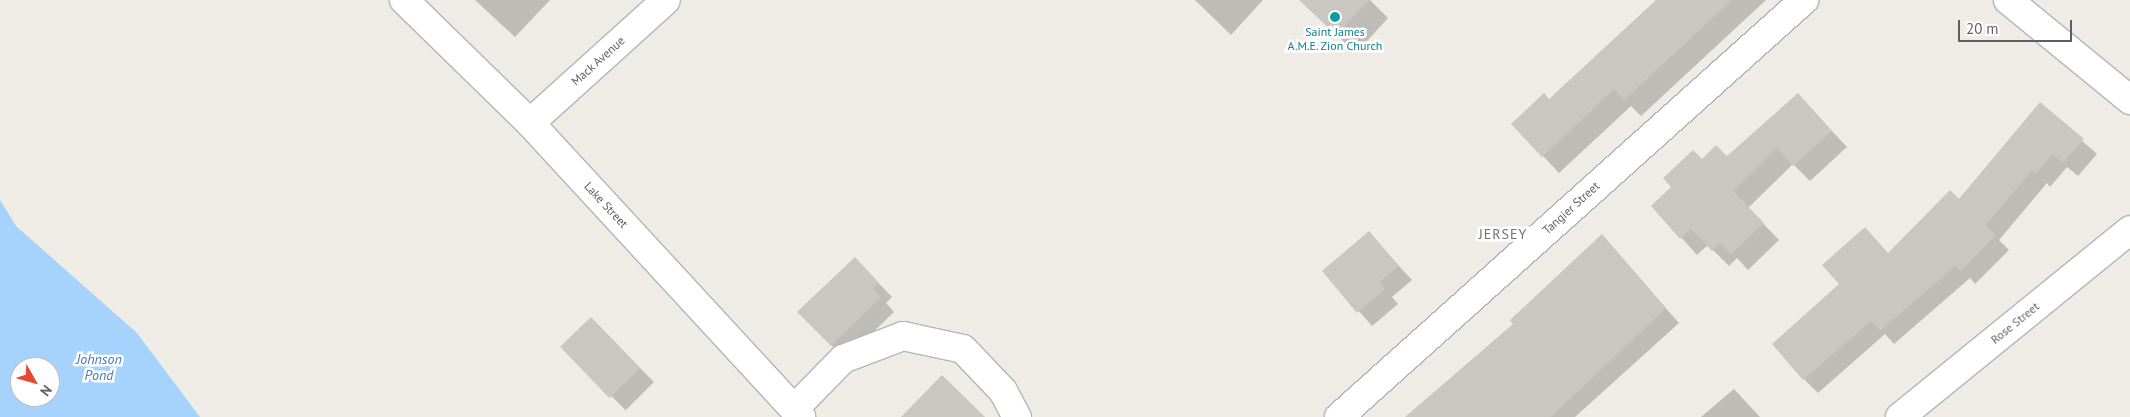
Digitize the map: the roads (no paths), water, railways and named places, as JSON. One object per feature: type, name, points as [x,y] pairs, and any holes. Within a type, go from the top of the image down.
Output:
[{"type":"street","name":"Lake Street","points":[[404,0],[530,122],[797,413]]},
{"type":"street","name":"Mack Avenue","points":[[530,122],[666,0]]},
{"type":"street","name":"Tangier Street","points":[[1339,417],[1804,0]]},
{"type":"street","points":[[2008,0],[2130,100]]},
{"type":"street","name":"Rose Street","points":[[1900,417],[2130,230]]},
{"type":"street","points":[[797,413],[843,359],[903,336],[963,349],[1002,391],[1017,417]]},
{"type":"water","name":"Johnson Pond","points":[[0,200],[16,226],[137,333],[200,417],[0,417]]},
{"type":"place","name":"Saint James A.M.E. Zion Church","points":[[1335,17]]},
{"type":"district","name":"JERSEY","points":[[1503,234]]}]
